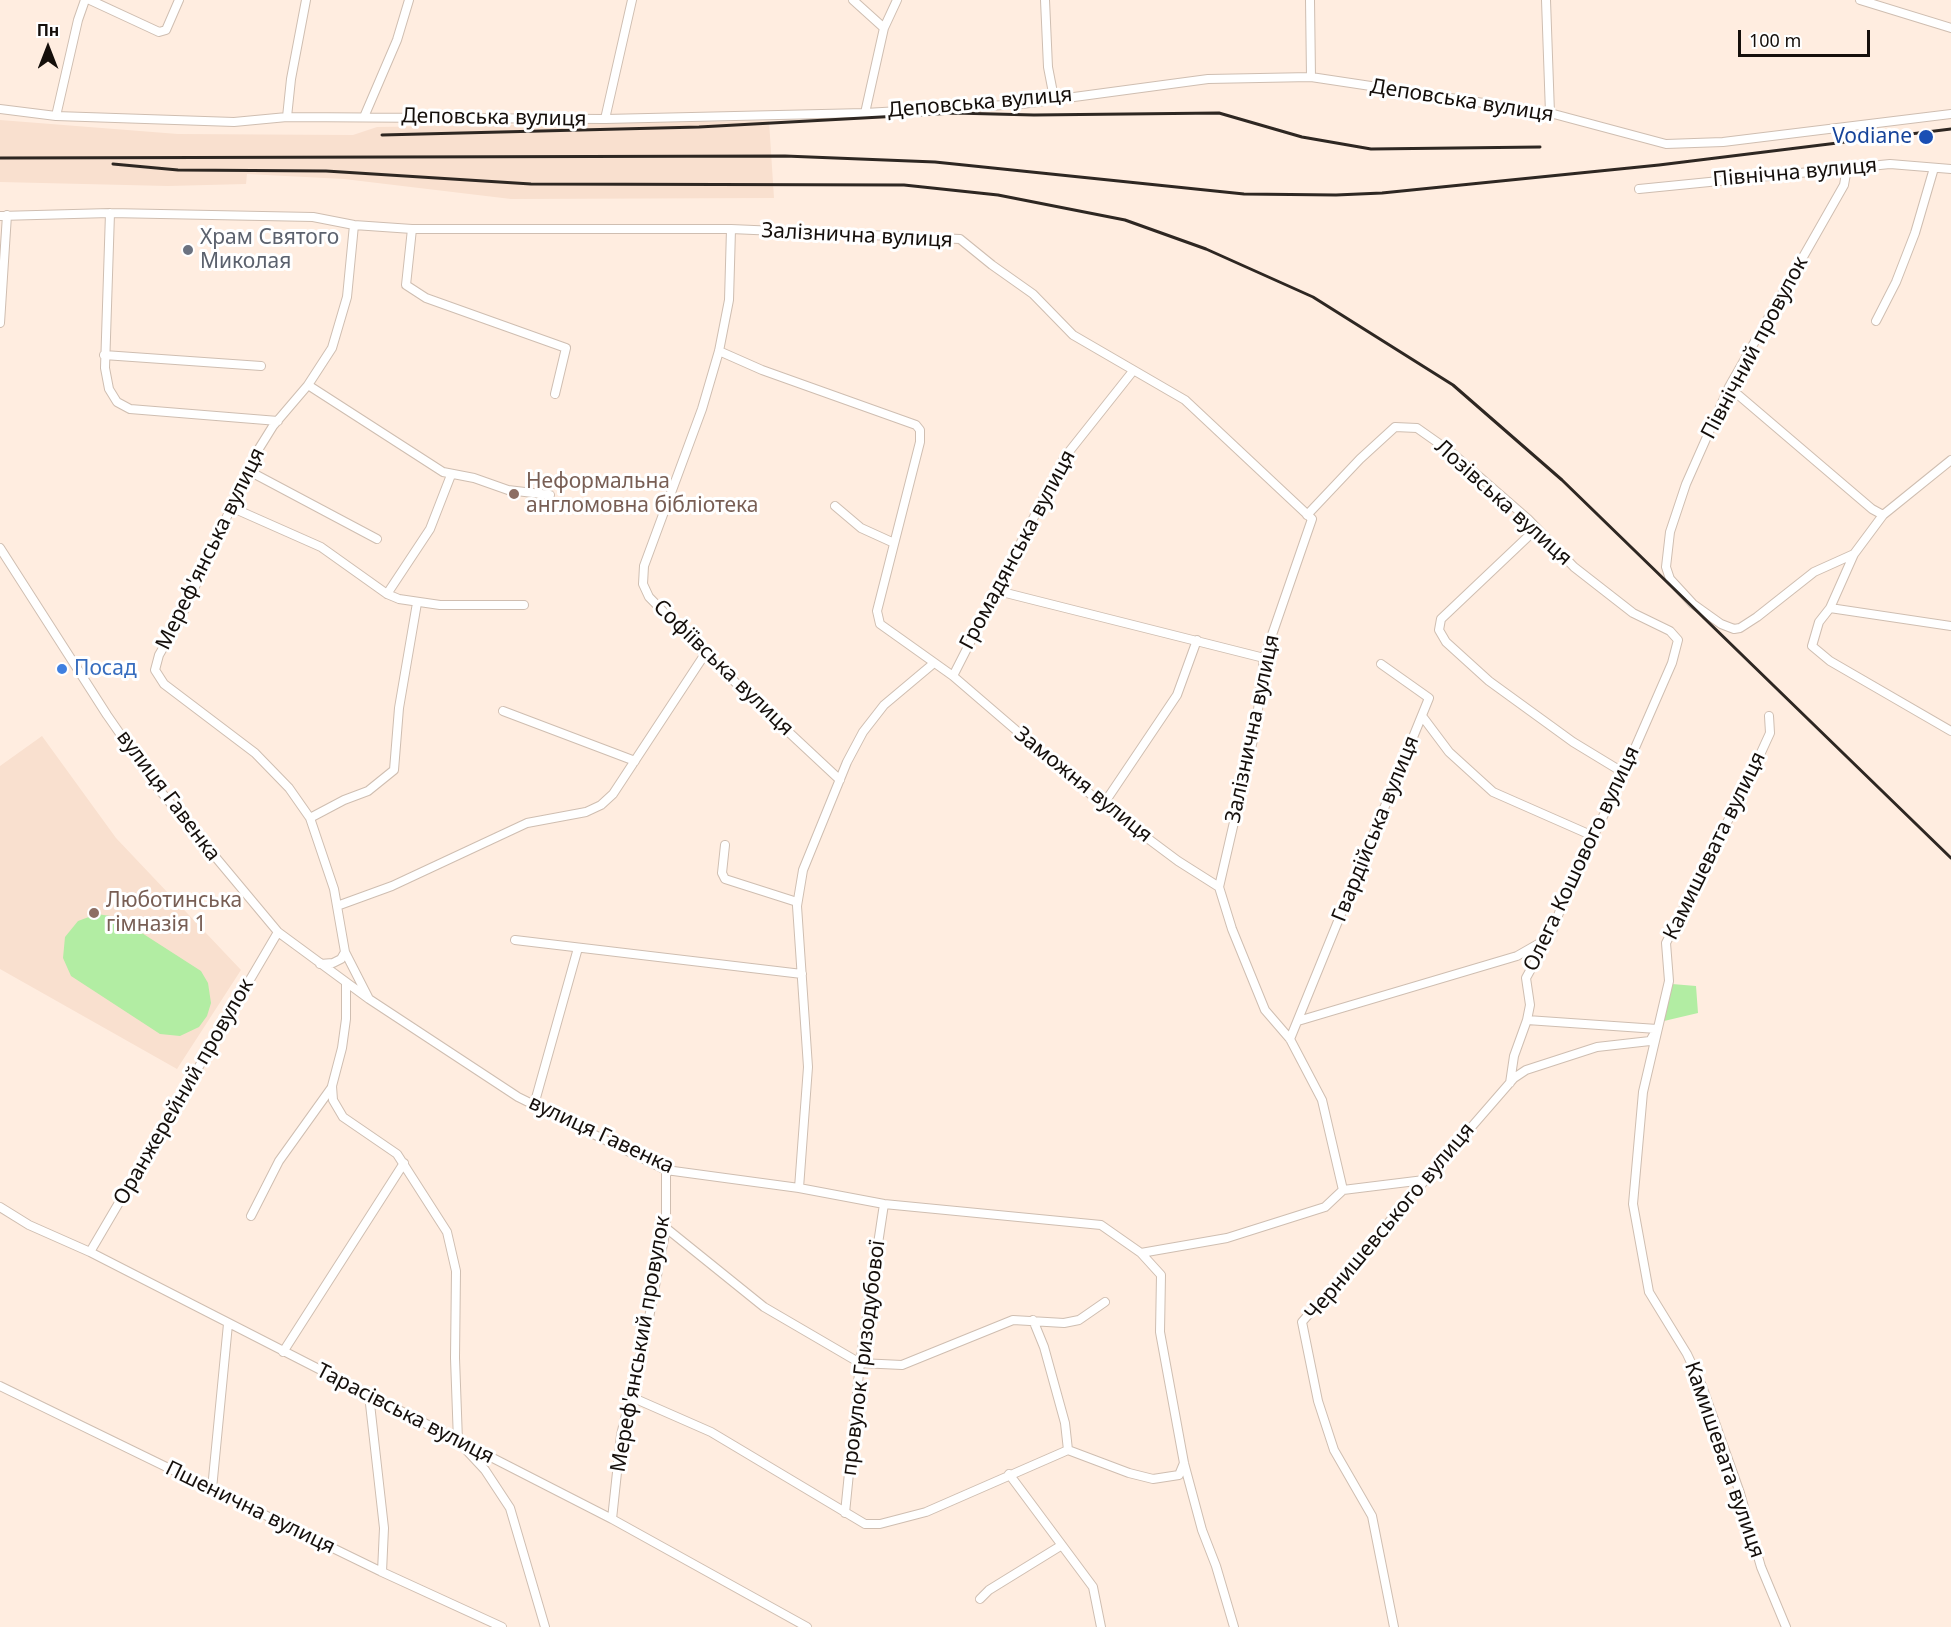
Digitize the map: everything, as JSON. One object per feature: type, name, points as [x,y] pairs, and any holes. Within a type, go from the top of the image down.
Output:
[{"type":"street","points":[[56,116],[78,20],[85,0]]},
{"type":"street","points":[[90,0],[159,32],[166,30],[179,0]]},
{"type":"street","points":[[287,117],[291,79],[306,0]]},
{"type":"street","points":[[364,117],[397,40],[409,0]]},
{"type":"street","points":[[605,119],[633,0]]},
{"type":"street","points":[[853,0],[884,28]]},
{"type":"street","points":[[864,113],[884,28],[897,0]]},
{"type":"street","points":[[1045,0],[1048,67],[1054,98]]},
{"type":"street","points":[[1310,0],[1311,77]]},
{"type":"street","points":[[1545,0],[1550,113]]},
{"type":"street","points":[[1860,0],[1951,28]]},
{"type":"street","name":"Деповська вулиця","points":[[0,109],[56,116],[234,122],[287,117],[605,119],[864,113],[1022,104],[1208,79],[1311,77],[1550,113],[1666,144],[1723,142],[1951,114]]},
{"type":"street","name":"Північна вулиця","points":[[1639,189],[1890,164],[1951,169]]},
{"type":"street","name":"Північний провулок","points":[[1847,168],[1844,184],[1729,387],[1686,484],[1670,532],[1666,567],[1670,579],[1693,604],[1721,624],[1734,629],[1740,628],[1757,617],[1814,572],[1854,554]]},
{"type":"street","points":[[1876,321],[1900,272],[1934,168]]},
{"type":"street","points":[[110,213],[104,355],[109,389],[122,406],[278,421]]},
{"type":"street","name":"Залізнична вулиця","points":[[3,216],[110,213],[313,218],[354,225],[412,229],[731,229],[960,239],[1033,294],[1073,335],[1185,400],[1311,519],[1264,658],[1256,727],[1219,887]]},
{"type":"street","points":[[0,323],[3,216]]},
{"type":"street","name":"Мереф'янська вулиця","points":[[354,225],[347,297],[332,348],[308,385],[263,441],[182,615],[159,655],[155,670],[164,684],[255,753],[289,788],[310,818],[337,906],[345,952],[369,999]]},
{"type":"street","points":[[412,229],[406,285],[426,298],[566,348],[555,394]]},
{"type":"street","name":"Софіївська вулиця","points":[[731,229],[729,300],[719,351],[702,409],[674,478],[643,578],[649,597],[705,654],[840,780]]},
{"type":"street","points":[[719,351],[762,370],[916,425],[920,430],[921,442],[894,543],[861,528],[835,506]]},
{"type":"street","points":[[104,355],[261,366]]},
{"type":"street","name":"Громадянська вулиця","points":[[952,676],[998,591],[1064,458],[1133,371]]},
{"type":"street","points":[[308,385],[451,475],[474,478],[508,490],[550,495]]},
{"type":"street","points":[[1729,387],[1872,509],[1883,515]]},
{"type":"street","name":"Лозівська вулиця","points":[[1307,515],[1360,459],[1395,427],[1417,428],[1450,452],[1536,529],[1582,574],[1633,613],[1670,631],[1678,640]]},
{"type":"street","points":[[1951,460],[1883,515],[1854,554],[1830,608],[1819,622],[1812,646],[1830,662],[1951,731]]},
{"type":"street","points":[[249,471],[377,539]]},
{"type":"street","points":[[387,594],[430,529],[451,475]]},
{"type":"street","points":[[233,508],[321,547],[387,594],[417,603],[440,605],[524,605]]},
{"type":"street","points":[[1536,529],[1441,619],[1439,630],[1446,642],[1489,681],[1573,742],[1624,773]]},
{"type":"street","name":"Заможня вулиця","points":[[894,543],[877,611],[878,620],[884,627],[952,676],[1103,805],[1178,861],[1219,887]]},
{"type":"street","name":"вулиця Гавенка","points":[[0,548],[107,716],[157,787],[278,932],[369,999],[534,1105],[666,1170],[799,1188],[884,1204],[1101,1225],[1141,1253],[1161,1275],[1160,1332],[1184,1463],[1202,1530],[1234,1627]]},
{"type":"street","points":[[998,591],[1264,658]]},
{"type":"street","points":[[310,818],[344,800],[368,791],[394,770],[399,708],[417,603]]},
{"type":"street","points":[[1830,608],[1951,626]]},
{"type":"street","points":[[1103,805],[1177,695],[1197,640]]},
{"type":"street","name":"Олега Кошового вулиця","points":[[1510,1083],[1514,1056],[1530,1005],[1526,978],[1547,939],[1624,773],[1672,663],[1678,640]]},
{"type":"street","points":[[337,906],[402,882],[527,823],[594,809],[608,801],[705,654]]},
{"type":"street","name":"Громадянська вулиця","points":[[799,1188],[808,1067],[797,902],[803,870],[855,746],[872,719],[884,705],[934,663]]},
{"type":"street","points":[[1381,664],[1429,698],[1422,716]]},
{"type":"street","points":[[503,711],[635,761]]},
{"type":"street","name":"Гвардійська вулиця","points":[[1422,716],[1449,752],[1493,792],[1593,836]]},
{"type":"street","name":"Гвардійська вулиця","points":[[1290,1039],[1422,716]]},
{"type":"street","name":"Камишевата вулиця","points":[[1769,716],[1770,733],[1666,943],[1669,981],[1643,1092],[1633,1204],[1650,1292],[1687,1354],[1702,1386],[1740,1493],[1761,1567],[1786,1627]]},
{"type":"street","points":[[725,845],[722,873],[725,879],[797,902]]},
{"type":"street","points":[[1219,887],[1232,929],[1265,1010],[1290,1039],[1322,1100],[1343,1190]]},
{"type":"street","name":"Оранжерейний провулок","points":[[90,1252],[278,932]]},
{"type":"street","points":[[515,939],[802,974]]},
{"type":"street","points":[[1298,1021],[1517,956],[1547,939]]},
{"type":"street","points":[[534,1105],[578,948]]},
{"type":"street","points":[[320,964],[333,963],[341,959],[345,952]]},
{"type":"street","points":[[346,983],[344,1039],[332,1086],[333,1100],[343,1117],[384,1143],[404,1163],[447,1232],[454,1255],[458,1442],[485,1470],[510,1508],[545,1627]]},
{"type":"street","points":[[1527,1020],[1657,1029]]},
{"type":"street","name":"Чернишевського вулиця","points":[[1395,1627],[1372,1516],[1334,1450],[1317,1401],[1302,1322],[1424,1179],[1510,1083],[1526,1070],[1597,1047],[1650,1041],[1657,1029]]},
{"type":"street","points":[[251,1216],[279,1161],[332,1086]]},
{"type":"street","points":[[283,1352],[404,1163]]},
{"type":"street","name":"Мереф'янський провулок","points":[[612,1519],[621,1435],[648,1323],[666,1228],[666,1170]]},
{"type":"street","points":[[1141,1253],[1227,1238],[1324,1207],[1343,1190],[1424,1179]]},
{"type":"street","name":"провулок Гризодубової","points":[[845,1513],[860,1364],[884,1204]]},
{"type":"street","name":"Тарасівська вулиця","points":[[0,1207],[29,1225],[90,1252],[612,1519],[807,1627]]},
{"type":"street","points":[[666,1228],[764,1307],[860,1364],[902,1365],[1013,1320],[1064,1323],[1079,1320],[1104,1302]]},
{"type":"street","points":[[1033,1320],[1044,1347],[1060,1404],[1068,1450]]},
{"type":"street","points":[[212,1489],[228,1324]]},
{"type":"street","name":"Пшенична вулиця","points":[[0,1386],[382,1572],[502,1627]]},
{"type":"street","points":[[369,1395],[384,1528],[382,1572]]},
{"type":"street","points":[[629,1396],[711,1432],[865,1524],[898,1520],[927,1512],[1068,1450],[1120,1470],[1153,1479],[1179,1475],[1184,1463]]},
{"type":"street","points":[[1009,1474],[1093,1587],[1101,1627]]},
{"type":"street","points":[[980,1599],[989,1590],[1062,1545]]},
{"type":"shaded area","points":[[0,120],[178,134],[353,135],[377,127],[769,121],[774,198],[511,199],[344,179],[247,174],[246,184],[168,186],[0,182]]},
{"type":"shaded area","name":"Люботинська гiмназiя 1","points":[[42,736],[116,838],[241,970],[177,1069],[0,969],[0,766]]},
{"type":"green space","points":[[97,914],[117,917],[201,971],[208,983],[211,1003],[207,1016],[199,1027],[180,1036],[160,1034],[71,976],[63,958],[65,937],[78,921]]},
{"type":"green space","points":[[1672,984],[1696,986],[1698,1013],[1664,1021]]},
{"type":"railway","points":[[382,135],[699,127],[954,113],[1034,115],[1219,113],[1302,137],[1371,149],[1540,147]]},
{"type":"railway","points":[[0,158],[785,156],[935,162],[1244,194],[1336,195],[1382,193],[1659,165],[1951,129]]},
{"type":"railway","points":[[113,164],[178,170],[326,171],[531,184],[904,185],[998,195],[1125,220],[1206,249],[1313,297],[1453,385],[1562,480],[1951,858]]},
{"type":"place","name":"Vodiane","points":[[1926,137]]},
{"type":"place","name":"Храм Святого Миколая","points":[[188,250]]},
{"type":"place","name":"Неформальна англомовна бібліотека","points":[[514,494]]},
{"type":"place","name":"Посад","points":[[62,669]]},
{"type":"place","name":"Люботинська гiмназiя 1","points":[[94,913]]}]
